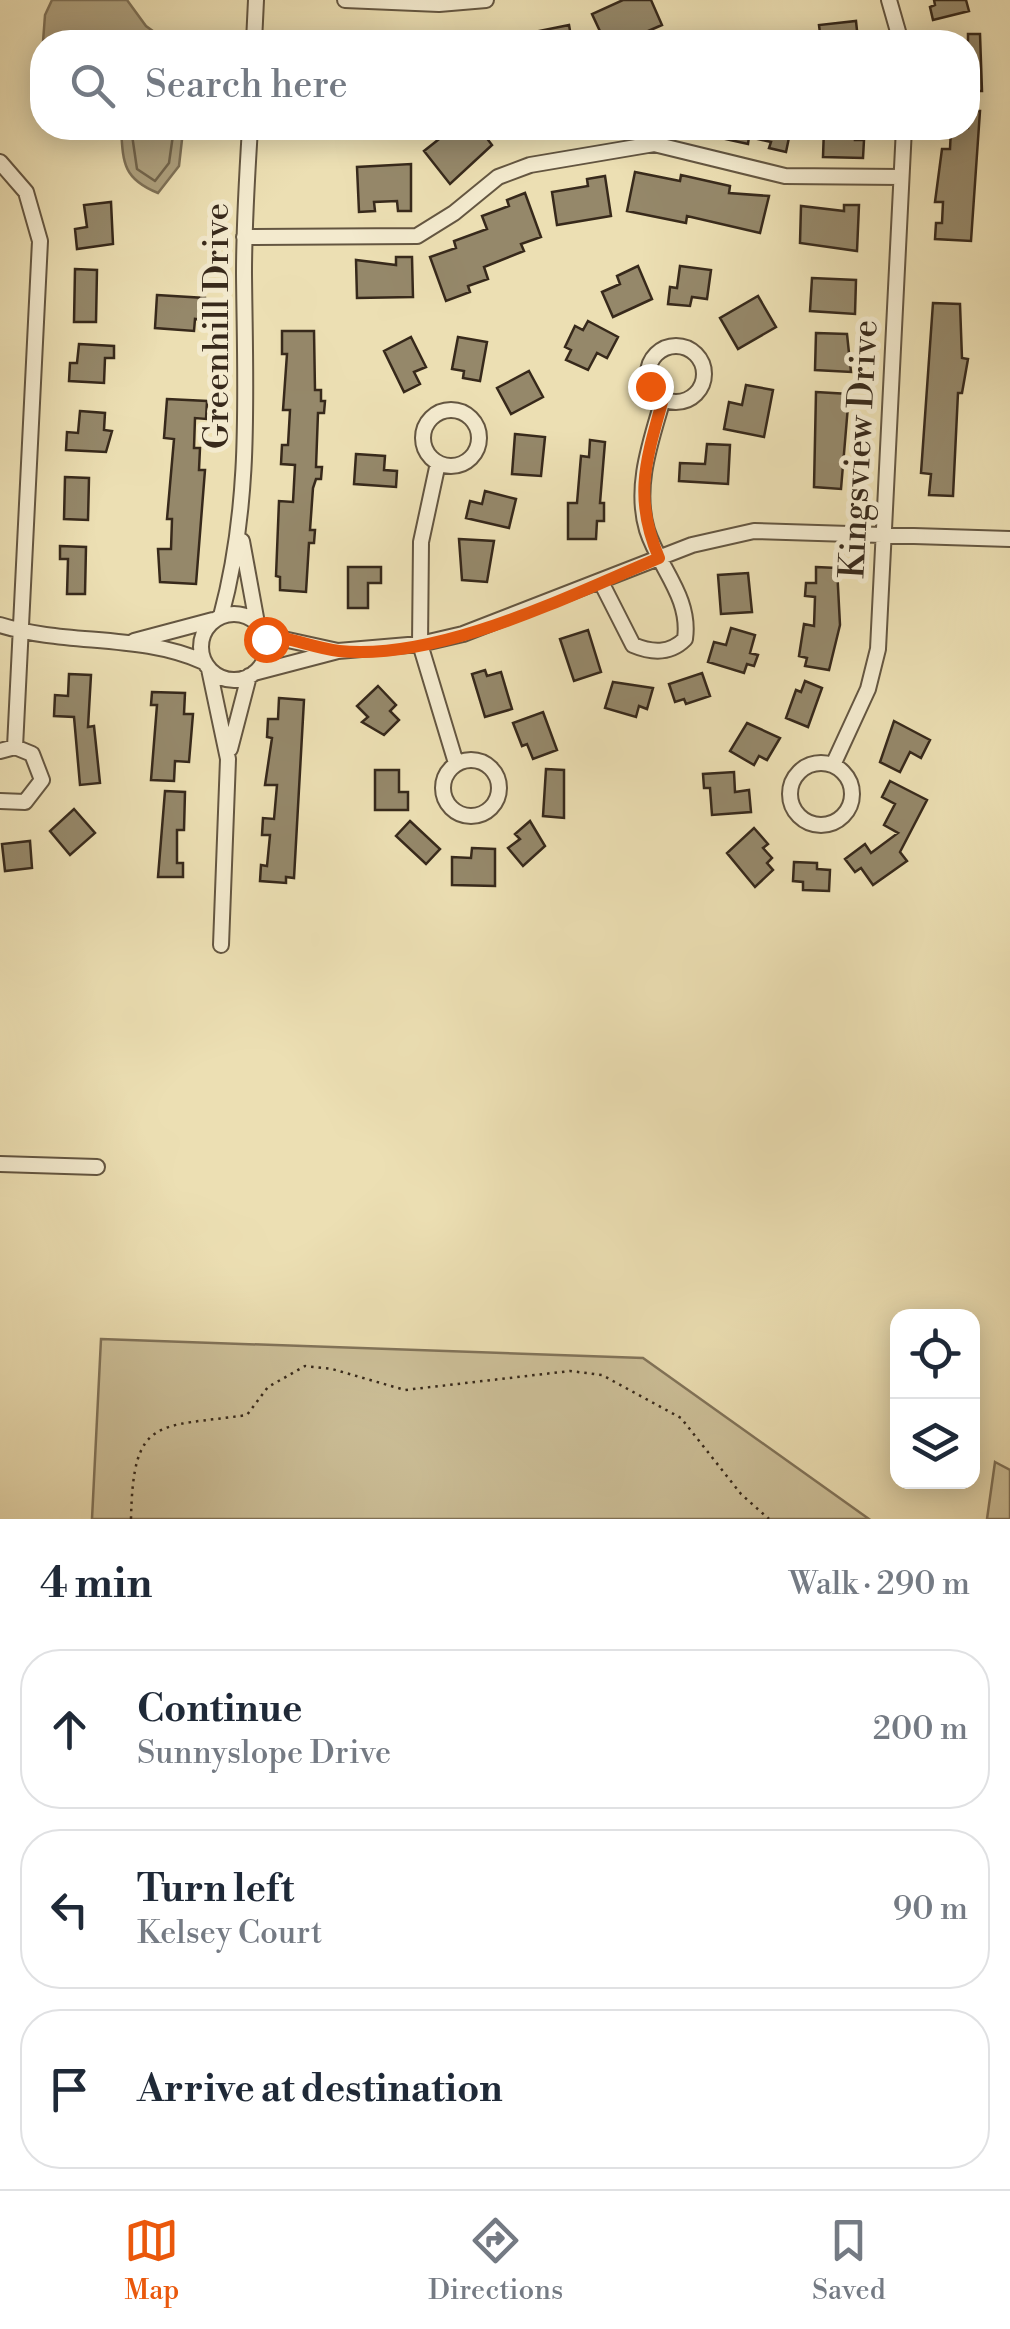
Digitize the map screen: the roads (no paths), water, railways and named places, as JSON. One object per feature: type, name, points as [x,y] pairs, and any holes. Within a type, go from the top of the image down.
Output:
[{"type":"street","points":[[255,30],[256,0]]},
{"type":"street","points":[[345,0],[440,4],[486,0]]},
{"type":"street","points":[[890,0],[898,30]]},
{"type":"street","name":"Greenhill Drive","points":[[217,618],[241,525],[248,388],[244,238],[249,140]]},
{"type":"street","name":"Kingsview Drive","points":[[833,765],[868,689],[878,649],[903,140]]},
{"type":"street","points":[[244,238],[416,236],[454,213],[498,177],[530,166],[654,144],[785,176],[901,177]]},
{"type":"street","points":[[0,162],[26,192],[40,241],[22,632],[8,749],[38,762],[42,780],[24,802],[0,800]]},
{"type":"street","points":[[672,345],[690,348],[705,373],[699,392],[682,402],[663,399],[650,386],[651,360],[672,345]]},
{"type":"street","points":[[601,582],[633,645],[660,651],[676,648],[685,639],[683,603],[647,530],[642,499],[646,462],[663,399]]},
{"type":"street","points":[[439,412],[465,412],[478,427],[474,456],[457,466],[438,463],[425,450],[426,424],[439,412]]},
{"type":"street","points":[[438,463],[420,554],[420,644],[456,763]]},
{"type":"street","name":"Greenhill Drive","points":[[241,525],[261,629]]},
{"type":"street","points":[[0,625],[22,632],[134,641],[207,665],[224,678],[252,675],[338,651],[420,644],[506,621],[659,558],[754,530],[1010,539]]},
{"type":"street","points":[[134,641],[241,614],[261,629],[338,651]]},
{"type":"street","points":[[217,618],[201,643],[228,759]]},
{"type":"street","points":[[221,946],[228,759],[252,675],[265,658],[261,629]]},
{"type":"street","points":[[475,759],[492,768],[499,794],[489,810],[471,816],[448,804],[444,777],[456,763],[475,759]]},
{"type":"street","points":[[833,765],[849,780],[852,801],[840,819],[830,824],[809,824],[794,811],[792,782],[804,767],[833,765]]},
{"type":"street","points":[[0,1164],[98,1167]]},
{"type":"water","points":[[52,0],[127,0],[152,30],[44,30]]},
{"type":"water","points":[[122,140],[182,140],[179,166],[158,193],[131,176]]}]
